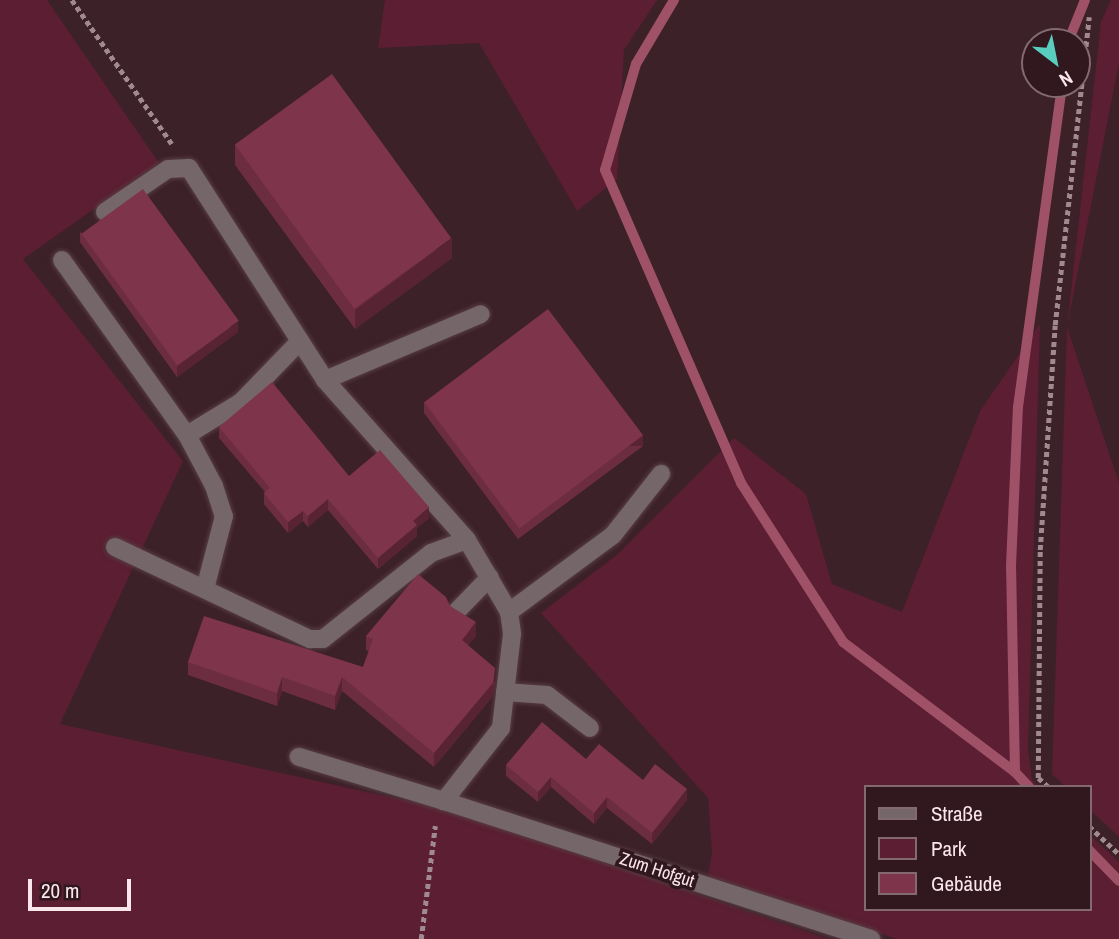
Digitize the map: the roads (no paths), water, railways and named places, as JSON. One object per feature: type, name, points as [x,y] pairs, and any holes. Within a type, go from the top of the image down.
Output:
[{"type":"street","points":[[105,212],[168,169],[189,167],[325,380],[467,540],[490,577],[509,612],[512,634],[502,727],[444,801]]},
{"type":"street","points":[[62,260],[187,435],[224,516],[205,589]]},
{"type":"street","points":[[325,380],[481,314]]},
{"type":"street","points":[[187,435],[241,402],[300,341]]},
{"type":"street","points":[[509,612],[613,535],[661,474]]},
{"type":"street","points":[[116,547],[310,639],[323,639],[431,553],[467,540]]},
{"type":"street","points":[[457,611],[490,577]]},
{"type":"street","points":[[505,692],[547,695],[590,728]]},
{"type":"street","name":"Zum Hofgut","points":[[299,757],[444,801],[870,939]]},
{"type":"waterway","points":[[674,0],[636,64],[605,170],[741,483],[843,642],[1015,772]]},
{"type":"waterway","points":[[1074,28],[1085,0]]},
{"type":"waterway","points":[[1027,785],[1015,772],[1011,566],[1018,407],[1060,98]]},
{"type":"waterway","points":[[1091,852],[1119,881]]}]
